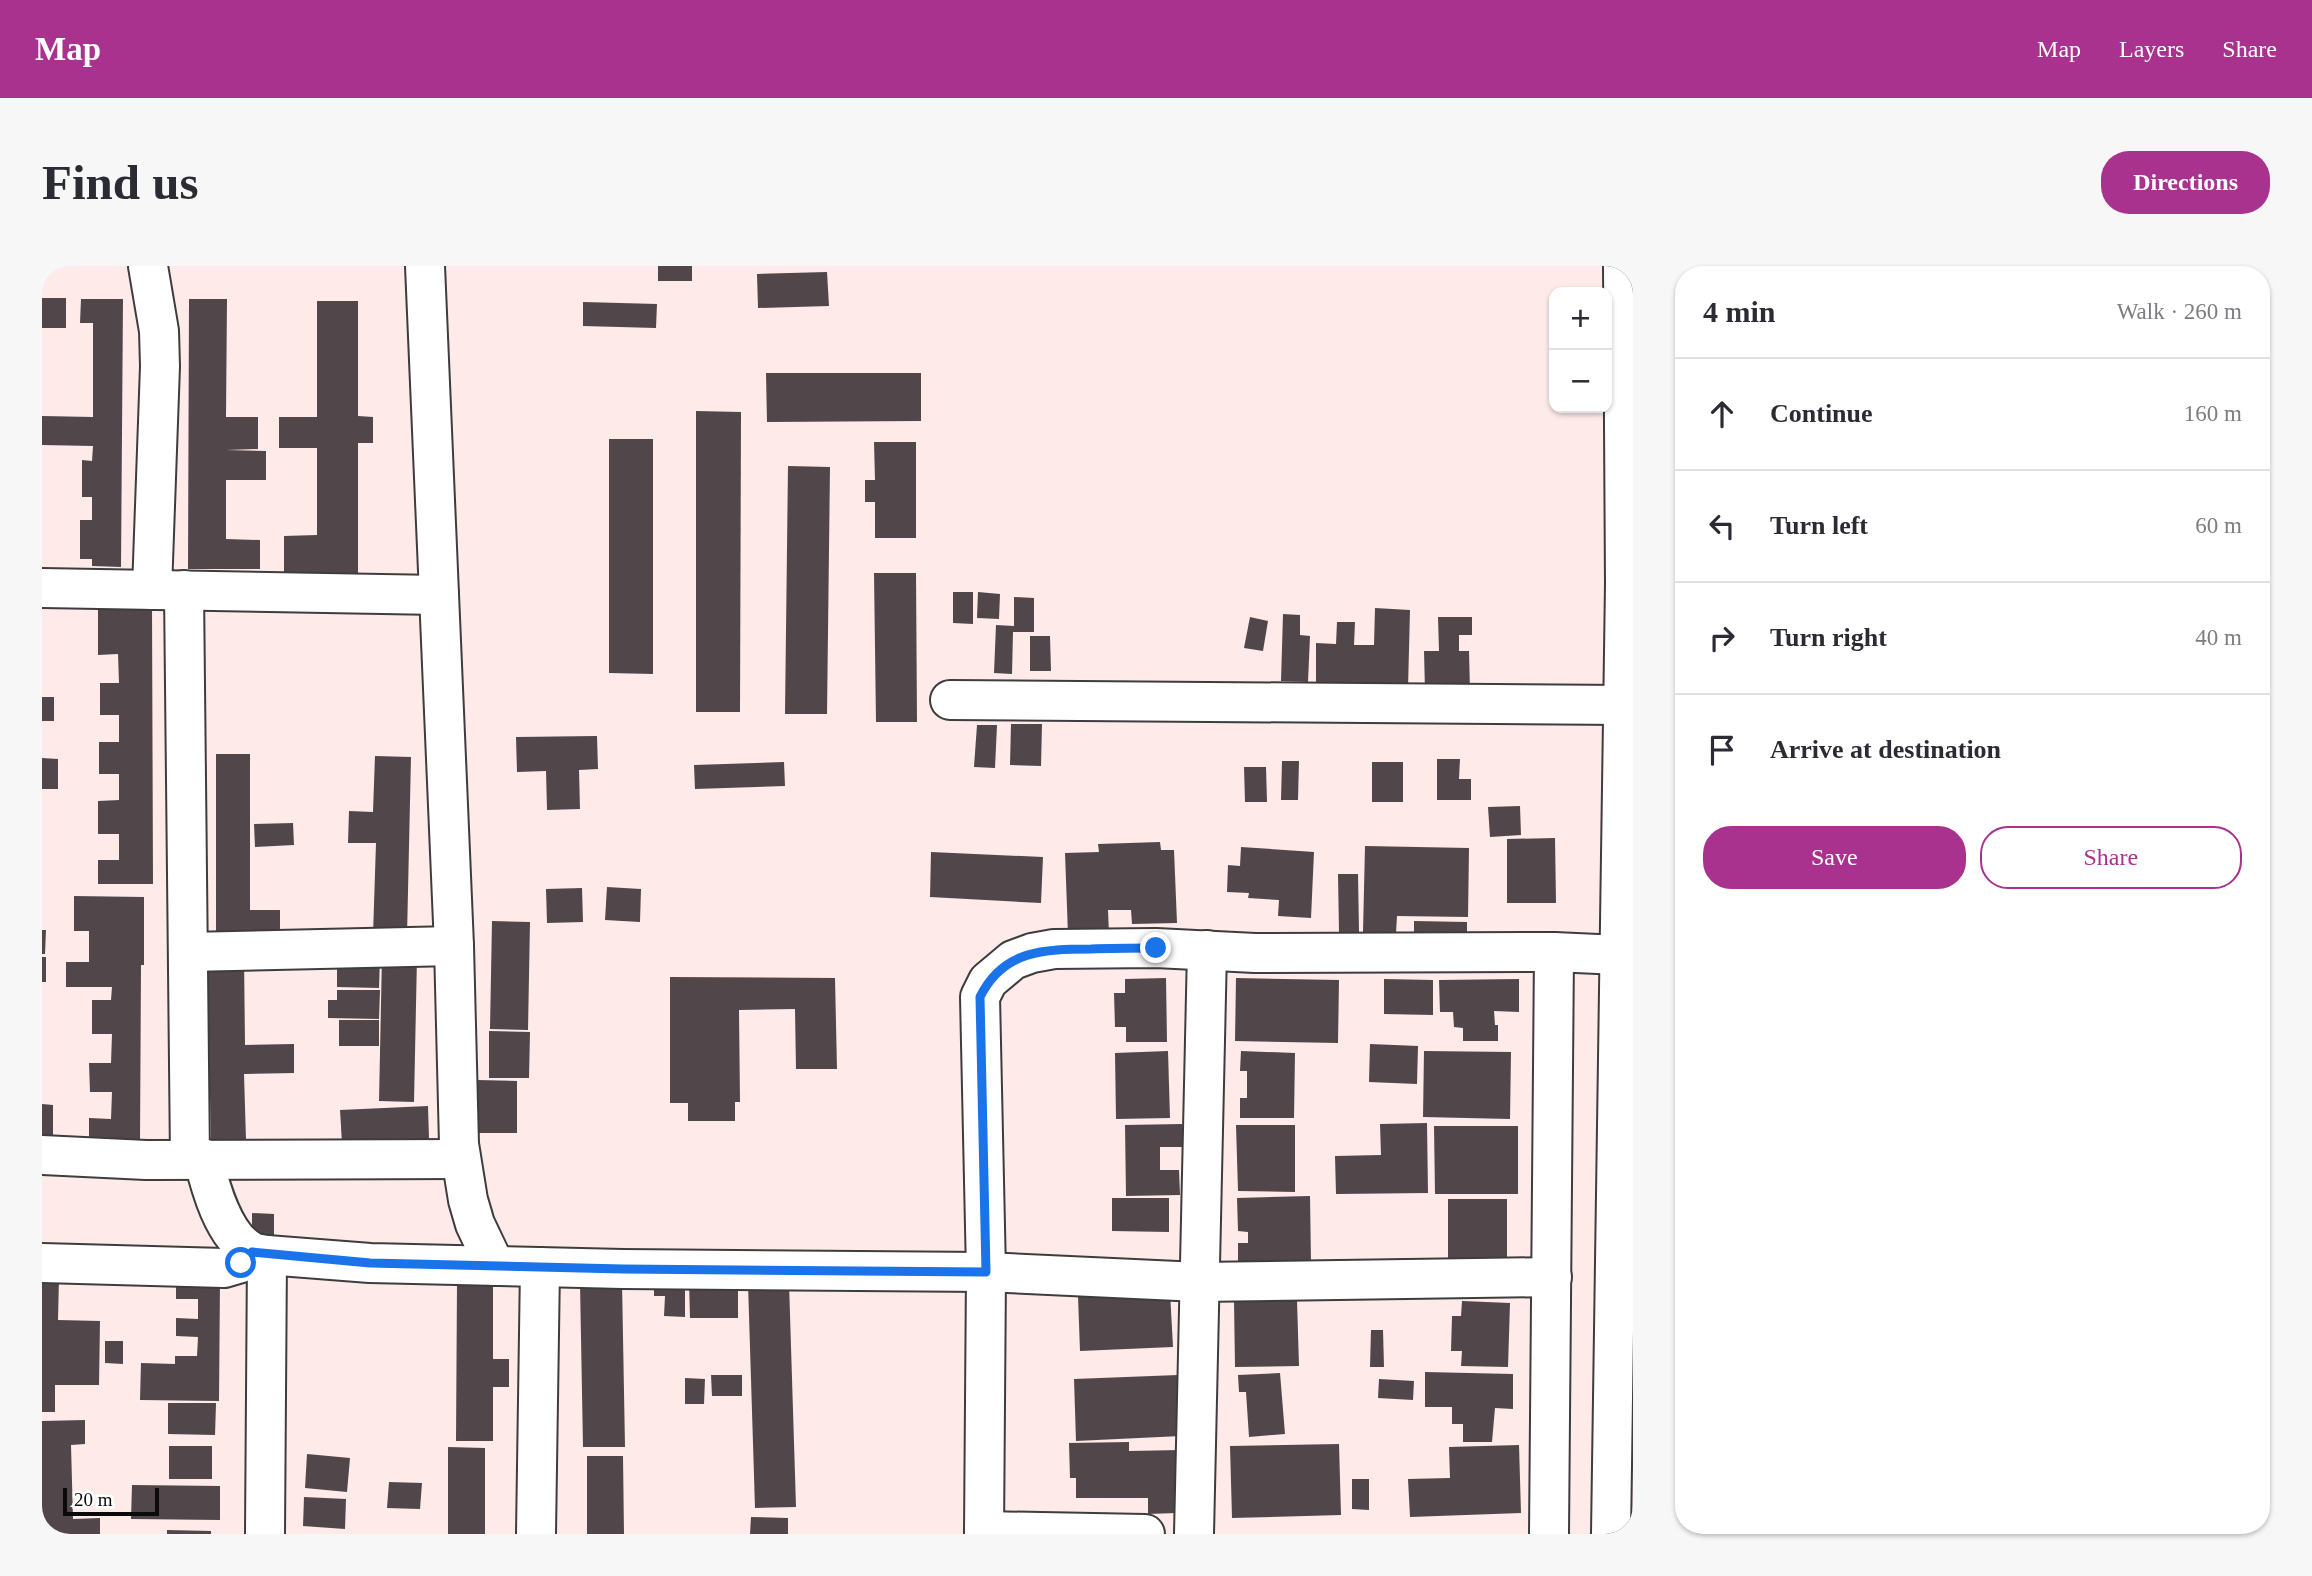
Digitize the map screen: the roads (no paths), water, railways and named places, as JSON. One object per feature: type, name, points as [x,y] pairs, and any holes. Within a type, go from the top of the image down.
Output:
[{"type":"street","points":[[148,266],[159,331],[168,590],[188,952],[196,1158],[226,1222],[239,1242],[259,1254],[370,1263],[986,1272],[1199,1282],[1552,1277]]},
{"type":"street","points":[[425,266],[461,1158],[475,1224],[495,1266]]},
{"type":"street","points":[[1611,1534],[1624,705],[1623,266]]},
{"type":"street","points":[[42,588],[439,595]]},
{"type":"street","points":[[950,700],[1624,705]]},
{"type":"street","points":[[188,952],[454,946]]},
{"type":"street","points":[[1145,1534],[984,1532],[986,1272],[980,997],[988,981],[1013,960],[1054,949],[1255,953],[1555,952],[1620,955]]},
{"type":"street","points":[[1194,1534],[1207,950]]},
{"type":"street","points":[[1549,1534],[1555,952]]},
{"type":"street","points":[[42,1155],[146,1160],[461,1158]]},
{"type":"street","points":[[42,1263],[225,1268],[259,1254]]},
{"type":"street","points":[[259,1254],[265,1534]]},
{"type":"street","points":[[537,1534],[540,1267]]}]
